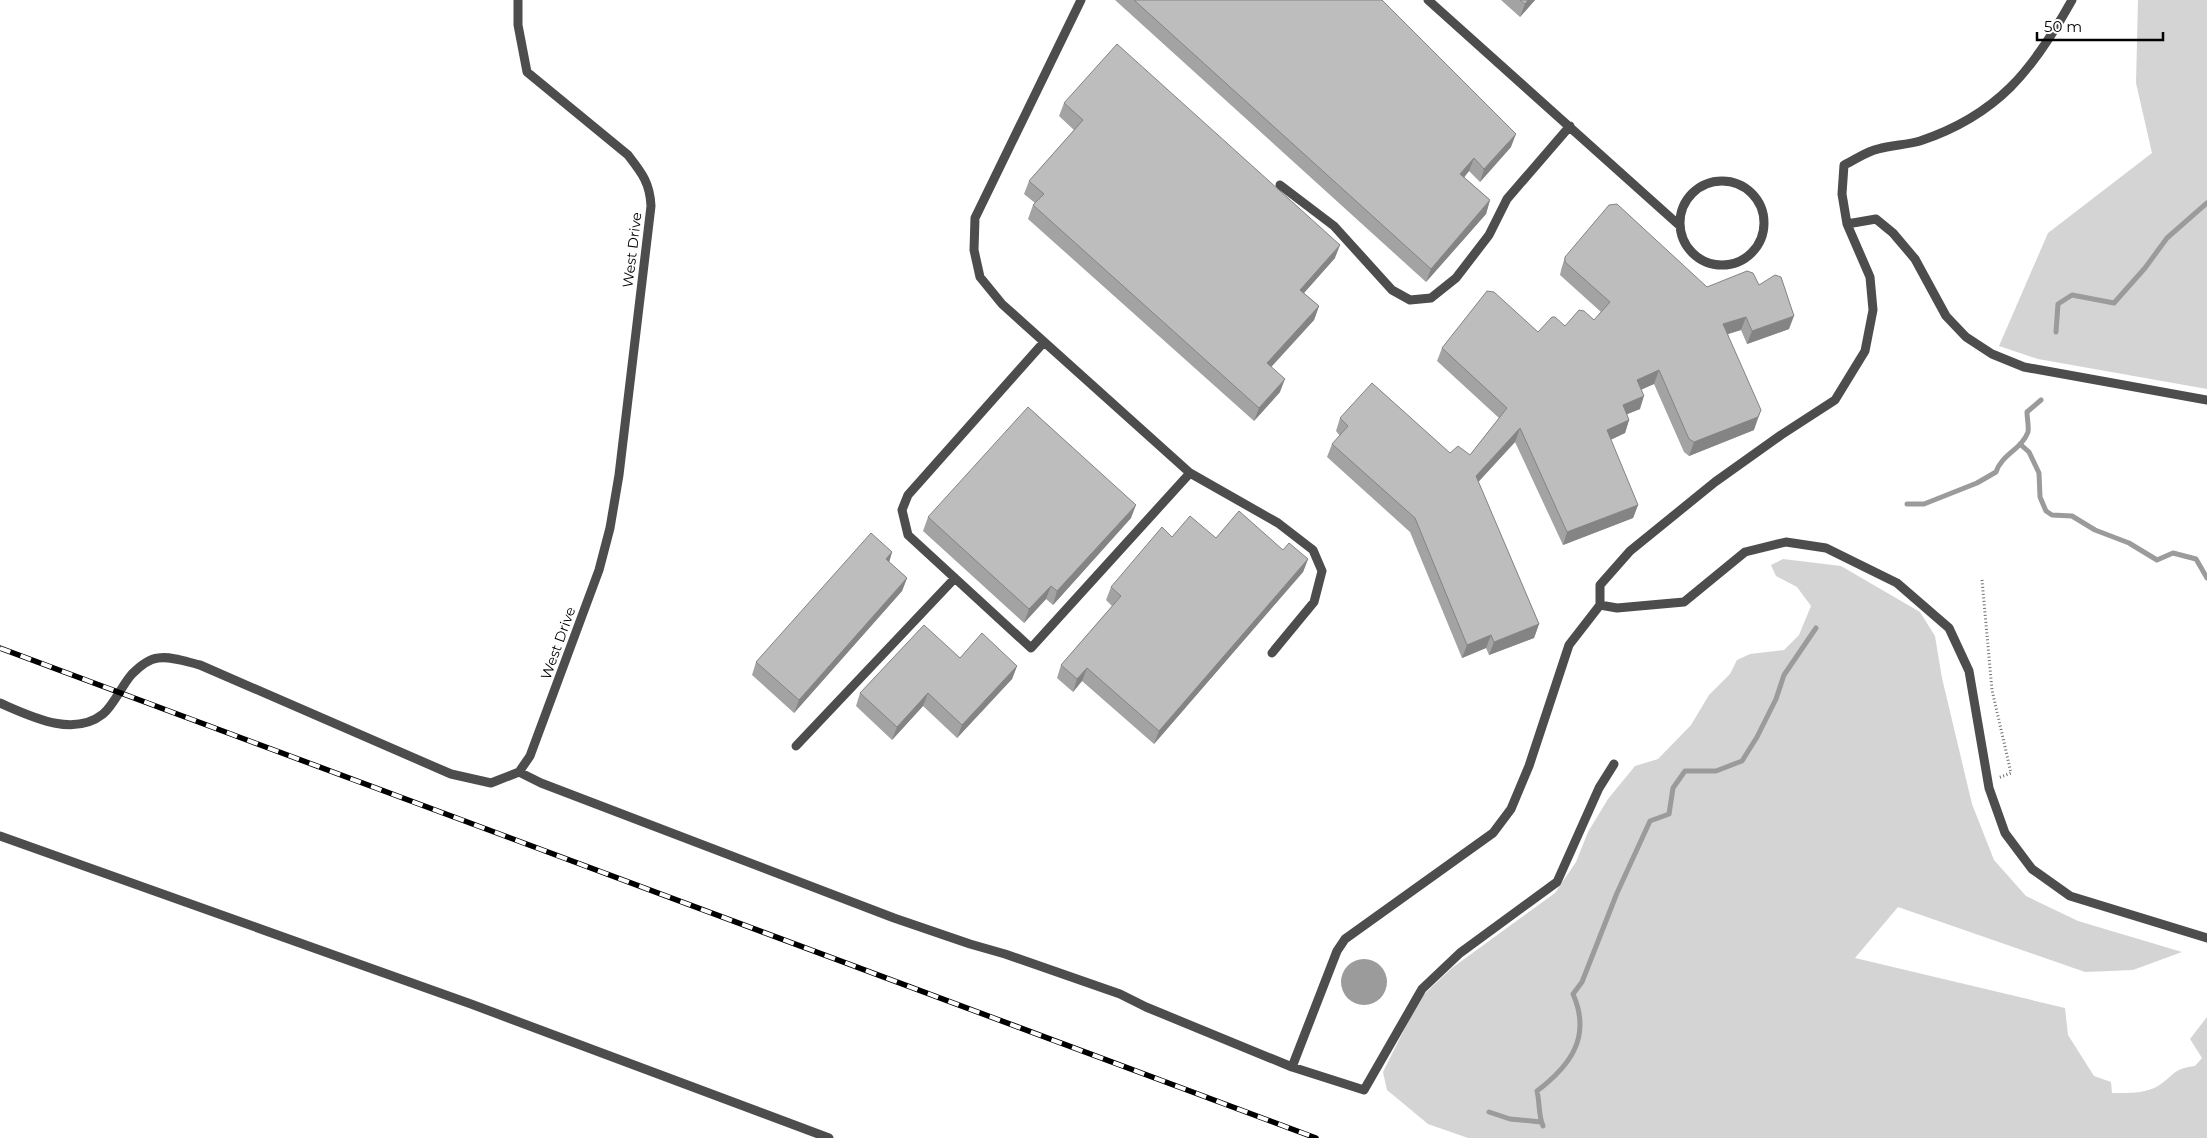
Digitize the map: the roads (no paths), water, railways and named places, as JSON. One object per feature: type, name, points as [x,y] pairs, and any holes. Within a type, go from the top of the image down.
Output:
[{"type":"street","name":"West Drive","points":[[518,0],[518,25],[527,72],[628,155],[641,172],[650,189],[651,206],[620,465],[610,528],[599,570],[562,673],[530,756],[519,772]]},
{"type":"street","points":[[1081,0],[975,218],[974,250],[980,277],[1002,304],[1190,473],[1278,523],[1313,550],[1322,571],[1314,602],[1272,653]]},
{"type":"street","points":[[1428,0],[1680,226],[1682,236],[1692,254],[1710,264],[1720,266],[1740,262],[1749,256],[1761,240],[1764,220],[1762,210],[1752,192],[1734,182],[1714,181],[1695,190],[1688,197],[1683,206],[1680,226]]},
{"type":"street","points":[[1292,1067],[1336,951],[1345,939],[1493,833],[1511,810],[1569,645],[1600,605],[1600,586],[1630,551],[1715,482],[1781,435],[1835,400],[1866,351],[1873,310],[1870,277],[1847,224],[1842,194],[1844,165],[1876,149],[1919,142],[1965,122],[1993,104],[2018,81],[2049,42],[2072,0]]},
{"type":"street","points":[[1280,185],[1334,226],[1392,290],[1410,300],[1431,298],[1456,278],[1488,235],[1507,199],[1570,126]]},
{"type":"street","points":[[1847,224],[1876,219],[1893,233],[1915,259],[1946,316],[1966,337],[1992,354],[2024,367],[2207,400]]},
{"type":"street","points":[[1044,342],[908,495],[902,510],[908,535],[1031,648],[1190,473]]},
{"type":"street","points":[[1600,605],[1618,608],[1684,602],[1745,552],[1786,542],[1826,548],[1897,582],[1949,628],[1969,671],[1988,782],[2005,833],[2032,868],[2070,896],[2207,938]]},
{"type":"street","points":[[796,746],[955,578]]},
{"type":"street","points":[[0,703],[50,722],[74,725],[93,720],[104,713],[128,679],[140,666],[156,658],[168,658],[200,665],[451,774],[491,783],[519,772],[541,783],[894,918],[1120,994],[1146,1007],[1292,1067],[1364,1090],[1422,989],[1460,953],[1557,882],[1599,788],[1614,764]]},
{"type":"street","points":[[0,836],[471,1004],[829,1138]]},
{"type":"waterway","points":[[2056,332],[2058,304],[2072,295],[2114,303],[2145,268],[2167,238],[2207,203]]},
{"type":"waterway","points":[[1907,504],[1924,504],[1977,483],[1996,472],[2002,461],[2025,438],[2028,432],[2027,412],[2041,400]]},
{"type":"waterway","points":[[2020,444],[2029,452],[2039,473],[2040,497],[2046,511],[2052,515],[2072,516],[2095,530],[2129,543],[2157,560],[2173,553],[2196,559],[2207,578]]},
{"type":"waterway","points":[[1543,1126],[1537,1091],[1568,1061],[1574,1049],[1579,1037],[1580,1024],[1573,994],[1582,982],[1617,893],[1650,821],[1669,814],[1673,788],[1685,771],[1716,771],[1742,761],[1757,737],[1776,699],[1784,675],[1816,628]]},
{"type":"waterway","points":[[1489,1112],[1510,1119],[1541,1122]]},
{"type":"railway","points":[[0,648],[1316,1138]]}]
